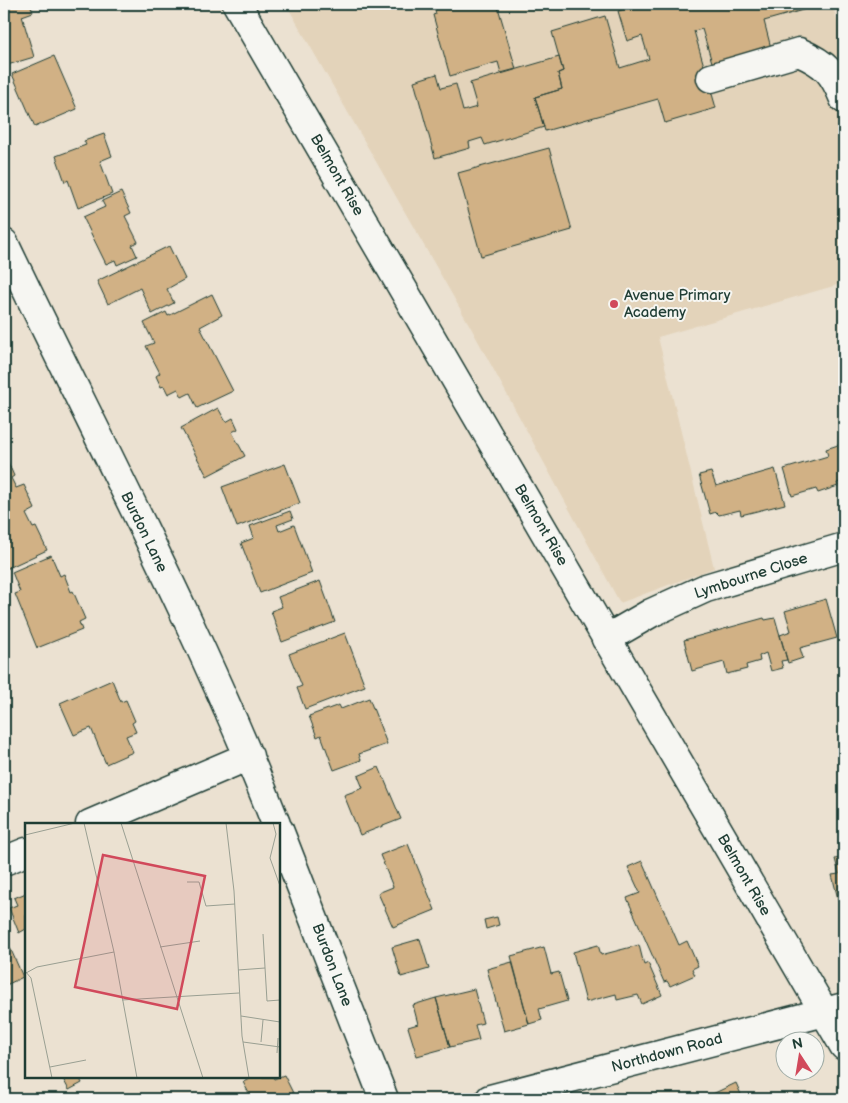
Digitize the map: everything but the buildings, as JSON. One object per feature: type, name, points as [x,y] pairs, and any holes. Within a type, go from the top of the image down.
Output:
[{"type":"main road","name":"Belmont Rise","points":[[237,4],[606,639],[834,1009],[844,1046]]},
{"type":"main road","points":[[711,78],[799,52],[813,58],[835,75],[844,99]]},
{"type":"main road","name":"Burdon Lane","points":[[4,243],[166,576],[250,756],[276,823]]},
{"type":"main road","name":"Lymbourne Close","points":[[606,639],[651,613],[706,588],[844,547]]},
{"type":"main road","points":[[92,823],[250,756]]},
{"type":"main road","name":"Burdon Lane","points":[[280,833],[384,1099]]},
{"type":"main road","points":[[4,861],[25,852]]},
{"type":"main road","name":"Northdown Road","points":[[490,1099],[834,1009]]},
{"type":"shaded area","name":"Avenue Primary Academy","points":[[286,4],[832,4],[844,44],[844,283],[658,337],[714,568],[620,603],[470,326]]},
{"type":"place","name":"Avenue Primary Academy","points":[[614,304]]}]
